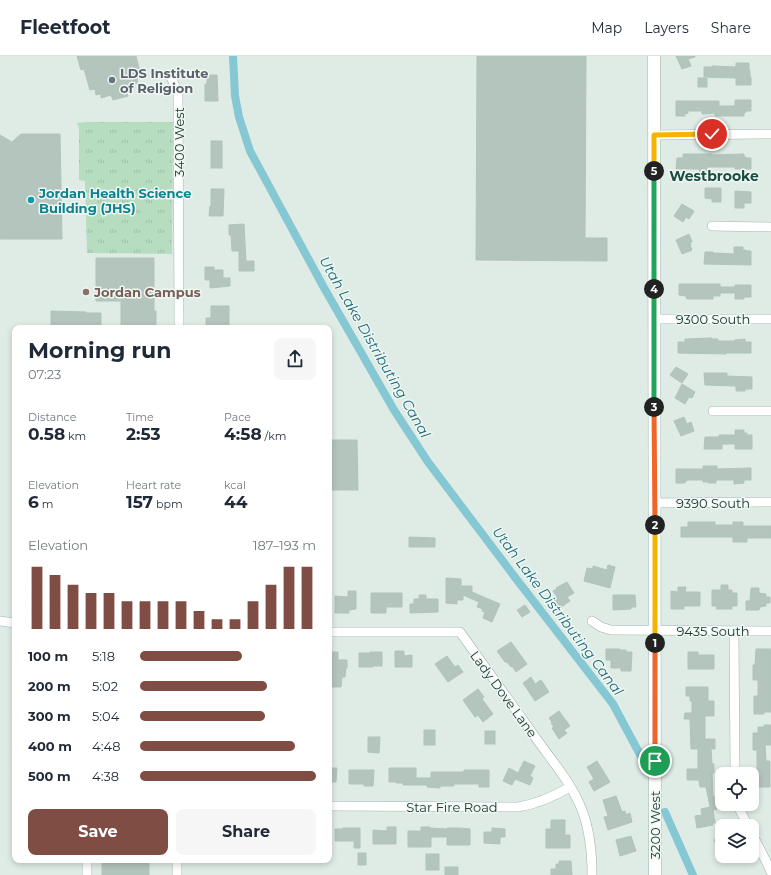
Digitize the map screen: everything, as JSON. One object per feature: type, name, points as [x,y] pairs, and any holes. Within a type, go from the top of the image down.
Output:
[{"type":"street","name":"3200 West","points":[[654,56],[655,875]]},
{"type":"street","name":"3400 West","points":[[171,77],[178,93],[179,325]]},
{"type":"street","points":[[654,135],[771,134]]},
{"type":"street","points":[[712,226],[771,227]]},
{"type":"street","name":"9300 South","points":[[654,318],[771,318]]},
{"type":"street","points":[[713,411],[771,411]]},
{"type":"street","name":"9390 South","points":[[655,503],[771,502]]},
{"type":"street","name":"9435 South","points":[[592,621],[601,627],[611,630],[771,631]]},
{"type":"street","points":[[0,622],[12,623]]},
{"type":"street","points":[[734,631],[735,767]]},
{"type":"street","name":"Lady Dove Lane","points":[[332,632],[460,632],[570,787],[582,808],[590,839],[592,875]]},
{"type":"street","name":"Star Fire Road","points":[[332,806],[518,807],[528,806],[546,800],[570,787]]},
{"type":"street","points":[[759,845],[769,860],[771,872]]},
{"type":"street","points":[[87,863],[87,875]]},
{"type":"street","points":[[177,863],[177,875]]},
{"type":"green space","points":[[173,122],[172,254],[87,253],[85,181],[79,180],[79,128],[77,123]]},
{"type":"building","name":"LDS Institute of Religion","points":[[77,56],[136,56],[141,76],[137,77],[138,83],[134,84],[135,88],[126,90],[128,96],[113,100],[111,95],[101,98],[101,94],[96,95],[95,89],[90,90],[84,69],[81,70]]},
{"type":"building","points":[[477,56],[586,56],[585,238],[607,238],[607,261],[476,260]]},
{"type":"building","points":[[676,56],[695,57],[688,59],[691,66],[682,69]]},
{"type":"building","points":[[736,63],[749,63],[751,85],[736,85],[736,78],[704,77],[704,67],[736,67]]},
{"type":"building","points":[[207,75],[217,75],[218,101],[205,101],[205,84],[207,84]]},
{"type":"building","points":[[698,78],[707,78],[707,87],[698,87]]},
{"type":"building","points":[[735,100],[751,100],[751,111],[746,111],[744,116],[715,116],[715,113],[702,114],[702,111],[688,111],[685,116],[676,116],[676,101],[719,101],[719,106],[735,106]]},
{"type":"building","name":"Jordan Health Science Building (JHS)","points":[[21,134],[60,134],[62,239],[0,239],[0,135],[12,142]]},
{"type":"building","points":[[211,141],[222,141],[222,168],[211,168]]},
{"type":"building","points":[[683,154],[744,154],[744,157],[751,158],[751,169],[735,169],[735,167],[707,167],[707,179],[700,179],[699,169],[676,169],[677,158],[683,158]]},
{"type":"building","points":[[705,188],[721,188],[721,202],[712,202],[712,199],[705,198]]},
{"type":"building","points":[[211,189],[224,189],[223,216],[209,216],[211,206]]},
{"type":"building","points":[[735,191],[751,192],[751,203],[744,203],[744,208],[735,208]]},
{"type":"building","points":[[682,204],[694,211],[689,219],[686,217],[683,222],[674,216]]},
{"type":"building","points":[[244,224],[246,261],[254,261],[254,271],[239,271],[239,251],[232,251],[229,225]]},
{"type":"building","points":[[689,234],[692,242],[690,245],[692,250],[682,254],[676,240]]},
{"type":"building","points":[[734,247],[743,247],[743,250],[751,251],[751,265],[704,264],[705,252],[734,254]]},
{"type":"building","points":[[96,258],[154,258],[154,311],[156,311],[156,325],[121,325],[121,301],[96,301]]},
{"type":"building","points":[[205,267],[214,267],[214,270],[223,270],[223,278],[230,278],[230,286],[210,288],[210,280],[205,280]]},
{"type":"building","points":[[679,284],[720,284],[720,287],[751,285],[751,297],[735,299],[735,293],[720,293],[720,296],[713,296],[713,299],[687,299],[686,296],[679,295]]},
{"type":"building","points":[[211,306],[229,306],[229,325],[206,325],[206,318],[211,318]]},
{"type":"building","points":[[51,311],[101,313],[101,325],[51,325]]},
{"type":"building","points":[[685,339],[718,339],[718,341],[735,341],[745,339],[745,342],[751,342],[751,353],[678,353],[678,342],[685,342]]},
{"type":"building","points":[[676,367],[688,374],[682,383],[670,375]]},
{"type":"building","points":[[704,373],[727,373],[727,376],[752,377],[752,389],[736,391],[736,386],[705,385]]},
{"type":"building","points":[[682,384],[695,392],[692,398],[689,397],[685,404],[675,398]]},
{"type":"building","points":[[684,417],[687,424],[691,422],[694,431],[681,436],[674,421]]},
{"type":"building","points":[[735,430],[744,430],[744,433],[747,433],[747,435],[752,435],[752,449],[735,449],[735,444],[722,444],[722,449],[704,449],[705,437],[735,435]]},
{"type":"building","points":[[332,440],[357,440],[358,490],[332,490]]},
{"type":"building","points":[[703,466],[717,466],[717,469],[751,468],[751,480],[744,480],[744,483],[734,484],[734,480],[716,480],[716,483],[708,483],[703,482],[703,480],[687,480],[685,483],[676,483],[676,469],[703,469]]},
{"type":"building","points":[[688,522],[715,522],[715,525],[733,525],[733,522],[743,522],[743,526],[771,526],[771,538],[747,538],[747,542],[733,542],[733,537],[681,537],[681,527],[688,527]]},
{"type":"building","points":[[409,537],[435,538],[435,547],[409,547]]},
{"type":"building","points":[[608,565],[615,567],[610,588],[584,581],[587,568],[593,569],[593,566],[607,570]]},
{"type":"building","points":[[446,578],[461,579],[461,586],[472,586],[472,592],[500,604],[492,622],[483,618],[485,612],[482,611],[483,609],[477,607],[479,602],[463,595],[463,600],[457,600],[457,604],[446,603]]},
{"type":"building","points":[[567,582],[574,593],[567,597],[570,601],[560,608],[554,599],[557,597],[553,591]]},
{"type":"building","points":[[721,585],[728,585],[728,590],[732,590],[732,593],[737,593],[737,606],[732,606],[732,609],[716,609],[717,606],[712,606],[712,590],[721,590]]},
{"type":"building","points":[[678,587],[686,587],[685,592],[700,592],[700,606],[684,606],[684,609],[671,609],[671,591],[678,592]]},
{"type":"building","points":[[751,588],[759,588],[759,593],[766,594],[766,597],[770,597],[770,603],[766,603],[766,606],[760,607],[759,610],[746,610],[746,601],[750,601]]},
{"type":"building","points":[[348,591],[356,591],[356,609],[349,610],[349,613],[335,613],[335,596],[348,597]]},
{"type":"building","points":[[371,593],[402,593],[402,607],[386,607],[386,613],[371,613]]},
{"type":"building","points":[[419,595],[426,595],[426,599],[438,599],[438,612],[410,613],[410,604],[414,604],[414,599],[419,599]]},
{"type":"building","points":[[613,595],[635,595],[636,607],[631,607],[631,609],[613,610]]},
{"type":"building","points":[[525,605],[530,612],[522,617],[517,610]]},
{"type":"building","points":[[511,642],[527,664],[516,672],[512,666],[511,667],[507,662],[505,662],[497,651]]},
{"type":"building","points":[[606,649],[620,649],[626,650],[626,652],[632,652],[631,671],[621,671],[621,668],[611,668],[611,660],[606,660]]},
{"type":"building","points":[[756,649],[771,649],[771,712],[764,712],[764,714],[754,714],[754,696],[758,696],[758,680],[753,680],[753,665],[755,665]]},
{"type":"building","points":[[395,651],[404,651],[404,656],[412,655],[412,667],[395,667]]},
{"type":"building","points":[[332,652],[338,652],[338,660],[347,660],[345,677],[342,677],[341,687],[332,687]]},
{"type":"building","points":[[382,652],[382,666],[359,667],[359,653]]},
{"type":"building","points":[[688,652],[698,652],[698,655],[714,655],[714,669],[688,669]]},
{"type":"building","points":[[447,656],[455,667],[458,665],[463,672],[448,682],[435,664]]},
{"type":"building","points":[[531,677],[535,684],[541,680],[549,692],[535,701],[523,683]]},
{"type":"building","points":[[686,687],[708,687],[708,701],[714,701],[714,716],[705,716],[705,739],[715,739],[715,749],[711,749],[712,764],[714,764],[714,773],[712,773],[713,797],[715,797],[715,810],[713,810],[715,823],[712,823],[713,825],[697,828],[695,816],[702,815],[701,809],[710,807],[706,787],[700,787],[699,780],[687,780],[687,769],[698,769],[698,749],[691,749],[690,719],[684,719],[685,713],[692,713],[692,701],[690,701],[690,696],[686,696]]},
{"type":"building","points":[[478,689],[484,697],[482,699],[493,714],[483,722],[478,715],[475,717],[463,700]]},
{"type":"building","points":[[559,711],[570,726],[564,730],[567,733],[559,739],[552,728],[554,727],[549,718]]},
{"type":"building","points":[[764,725],[771,725],[771,745],[765,745],[766,761],[770,761],[770,787],[759,787],[757,750],[753,750],[753,733],[758,733],[758,727],[764,727]]},
{"type":"building","points":[[424,730],[435,730],[435,745],[424,745]]},
{"type":"building","points":[[485,731],[495,731],[495,744],[485,744]]},
{"type":"building","points":[[368,737],[380,737],[379,753],[368,752]]},
{"type":"building","points":[[524,761],[535,766],[530,776],[533,778],[530,785],[515,779],[512,785],[503,781],[509,768],[518,773]]},
{"type":"building","points":[[597,761],[610,782],[594,791],[589,782],[594,779],[587,767]]},
{"type":"building","points":[[332,768],[337,768],[336,782],[332,782]]},
{"type":"building","points":[[389,768],[416,768],[416,778],[431,778],[431,772],[489,770],[489,787],[479,787],[479,784],[454,784],[454,786],[440,786],[440,788],[427,787],[427,785],[403,785],[403,783],[389,782]]},
{"type":"building","points":[[349,770],[374,770],[373,786],[364,786],[364,784],[349,784]]},
{"type":"building","points":[[616,796],[622,812],[625,811],[626,815],[630,813],[632,822],[608,830],[604,817],[608,816],[603,800]]},
{"type":"building","points":[[551,820],[565,820],[565,835],[570,835],[570,848],[546,848],[546,829],[551,829]]},
{"type":"building","points":[[387,827],[396,827],[396,844],[373,844],[373,830],[387,831]]},
{"type":"building","points":[[421,827],[470,829],[470,845],[447,845],[447,837],[431,837],[431,847],[408,847],[408,831],[421,831]]},
{"type":"building","points":[[360,828],[360,848],[354,848],[354,841],[335,841],[335,829]]},
{"type":"building","points":[[492,828],[505,829],[505,837],[500,837],[500,844],[484,843],[484,832],[492,832]]},
{"type":"building","points":[[631,836],[636,851],[620,856],[616,840]]},
{"type":"building","points":[[358,853],[366,853],[366,865],[358,865]]},
{"type":"building","points":[[426,854],[439,854],[439,870],[426,870]]},
{"type":"building","points":[[559,861],[571,861],[572,875],[551,875],[551,869],[556,869],[556,864],[559,864]]},
{"type":"building","points":[[102,863],[149,863],[149,875],[102,875]]},
{"type":"building","points":[[445,867],[458,867],[458,875],[445,875]]},
{"type":"waterway","name":"Utah Lake Distributing Canal","points":[[233,56],[235,96],[239,117],[250,151],[323,286],[394,410],[428,462],[613,704],[644,762]]},
{"type":"waterway","name":"Utah Lake Distributing Canal","points":[[665,812],[693,875]]},
{"type":"place","name":"LDS Institute of Religion","points":[[112,80]]},
{"type":"place","name":"Jordan Health Science Building (JHS)","points":[[31,200]]},
{"type":"place","name":"Jordan Campus","points":[[86,292]]},
{"type":"district","name":"Westbrooke","points":[[714,176]]},
{"type":"route","points":[[655,761],[654,135],[712,134]]}]
